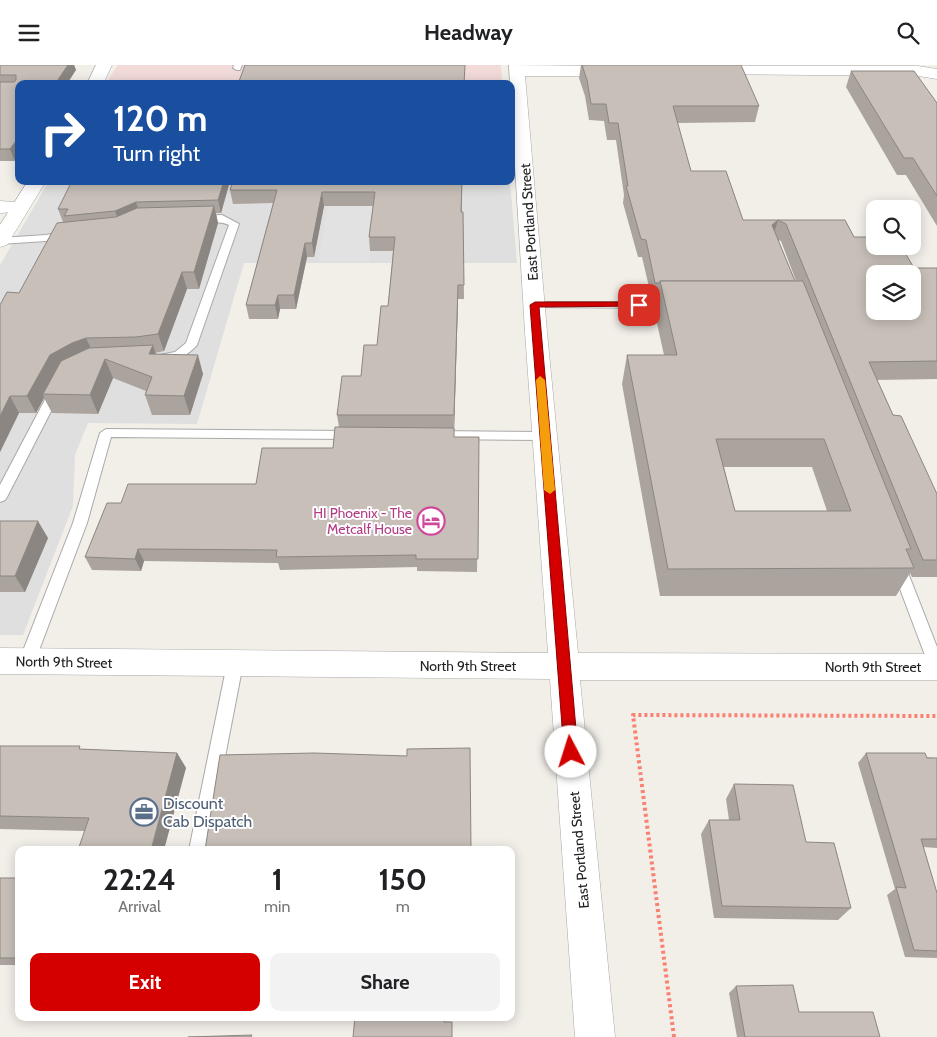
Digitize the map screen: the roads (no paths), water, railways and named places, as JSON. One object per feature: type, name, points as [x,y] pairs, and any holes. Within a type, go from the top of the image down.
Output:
[{"type":"street","points":[[97,80],[104,65]]},
{"type":"street","points":[[517,68],[636,71]]},
{"type":"street","name":"East Portland Street","points":[[517,68],[594,1037]]},
{"type":"street","points":[[694,71],[918,71],[937,73]]},
{"type":"street","points":[[0,241],[34,185]]},
{"type":"street","points":[[0,207],[21,207]]},
{"type":"street","name":"North 9th Street","points":[[13,661],[564,667],[937,666]]},
{"type":"lane","points":[[152,359],[179,355],[190,345],[234,224],[222,218],[186,219]]},
{"type":"lane","points":[[0,241],[77,233]]},
{"type":"lane","points":[[535,305],[689,305]]},
{"type":"lane","points":[[0,497],[63,377]]},
{"type":"lane","points":[[13,661],[80,523],[106,433],[363,435]]},
{"type":"lane","points":[[422,435],[545,436]]},
{"type":"lane","points":[[895,556],[937,666]]},
{"type":"lane","points":[[199,846],[235,664]]},
{"type":"place","name":"HI Phoenix - The Metcalf House","points":[[431,521]]},
{"type":"place","name":"Discount Cab Dispatch","points":[[144,812]]}]
